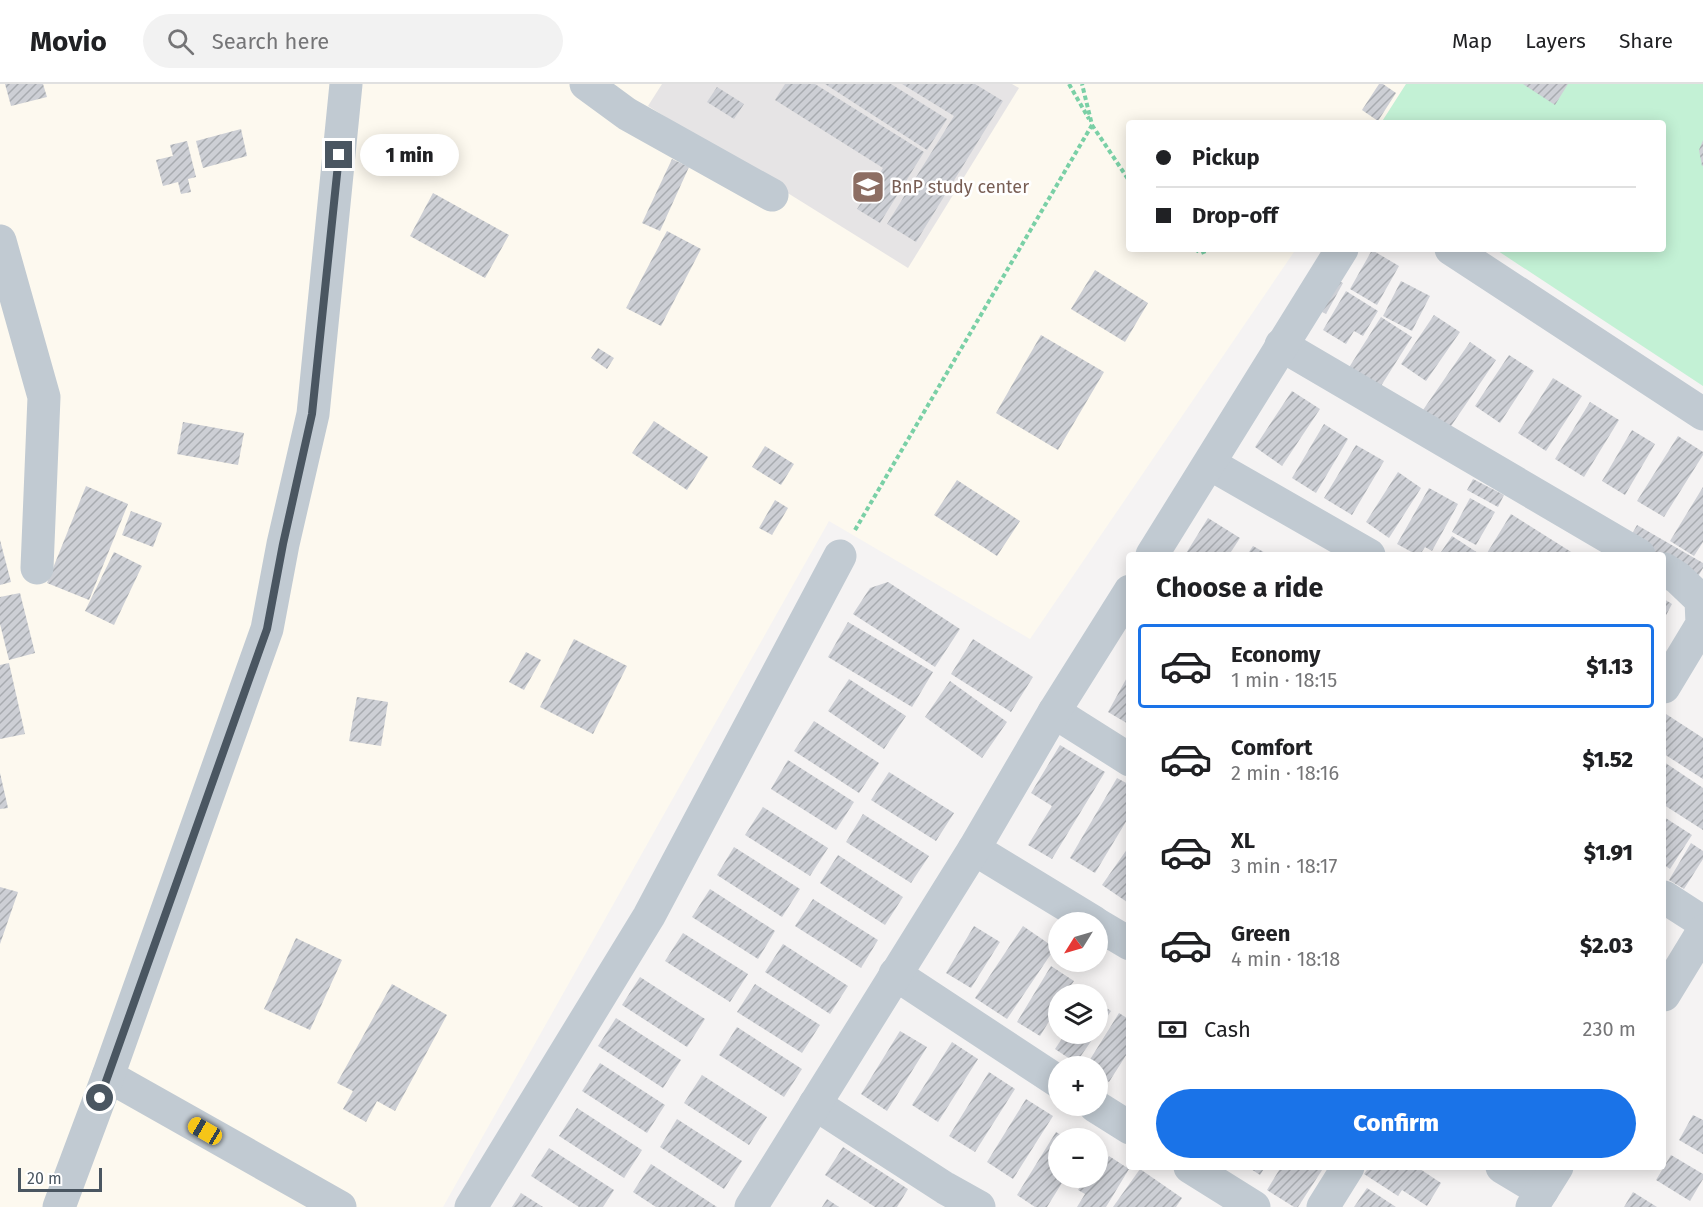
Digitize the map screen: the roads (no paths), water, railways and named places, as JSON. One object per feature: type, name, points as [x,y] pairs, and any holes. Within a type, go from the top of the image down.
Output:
[{"type":"street","points":[[59,1207],[267,629],[312,414],[346,84]]},
{"type":"street","points":[[586,84],[627,114],[772,195]]},
{"type":"street","points":[[0,241],[44,397],[37,568]]},
{"type":"street","points":[[1154,552],[1340,252]]},
{"type":"street","points":[[1456,252],[1703,414]]},
{"type":"street","points":[[1281,345],[1634,552]]},
{"type":"street","points":[[1210,464],[1364,552]]},
{"type":"street","points":[[471,1207],[649,916],[840,556]]},
{"type":"street","points":[[1666,570],[1678,578],[1701,600],[1702,624],[1666,684]]},
{"type":"street","points":[[751,1207],[974,849],[1054,712],[1126,597]]},
{"type":"street","points":[[1054,712],[1126,757]]},
{"type":"street","points":[[974,849],[1076,912]]},
{"type":"street","points":[[1666,898],[1703,922]]},
{"type":"street","points":[[1108,931],[1126,942]]},
{"type":"street","points":[[1666,992],[1703,931]]},
{"type":"street","points":[[896,974],[1048,1075]]},
{"type":"street","points":[[108,1076],[340,1207]]},
{"type":"street","points":[[815,1104],[939,1198],[979,1207]]},
{"type":"street","points":[[1108,1114],[1126,1125]]},
{"type":"street","points":[[1195,1170],[1254,1207]]},
{"type":"street","points":[[1323,1207],[1346,1170]]},
{"type":"street","points":[[1508,1170],[1543,1188]]},
{"type":"place","name":"BnP study center","points":[[868,187]]}]
